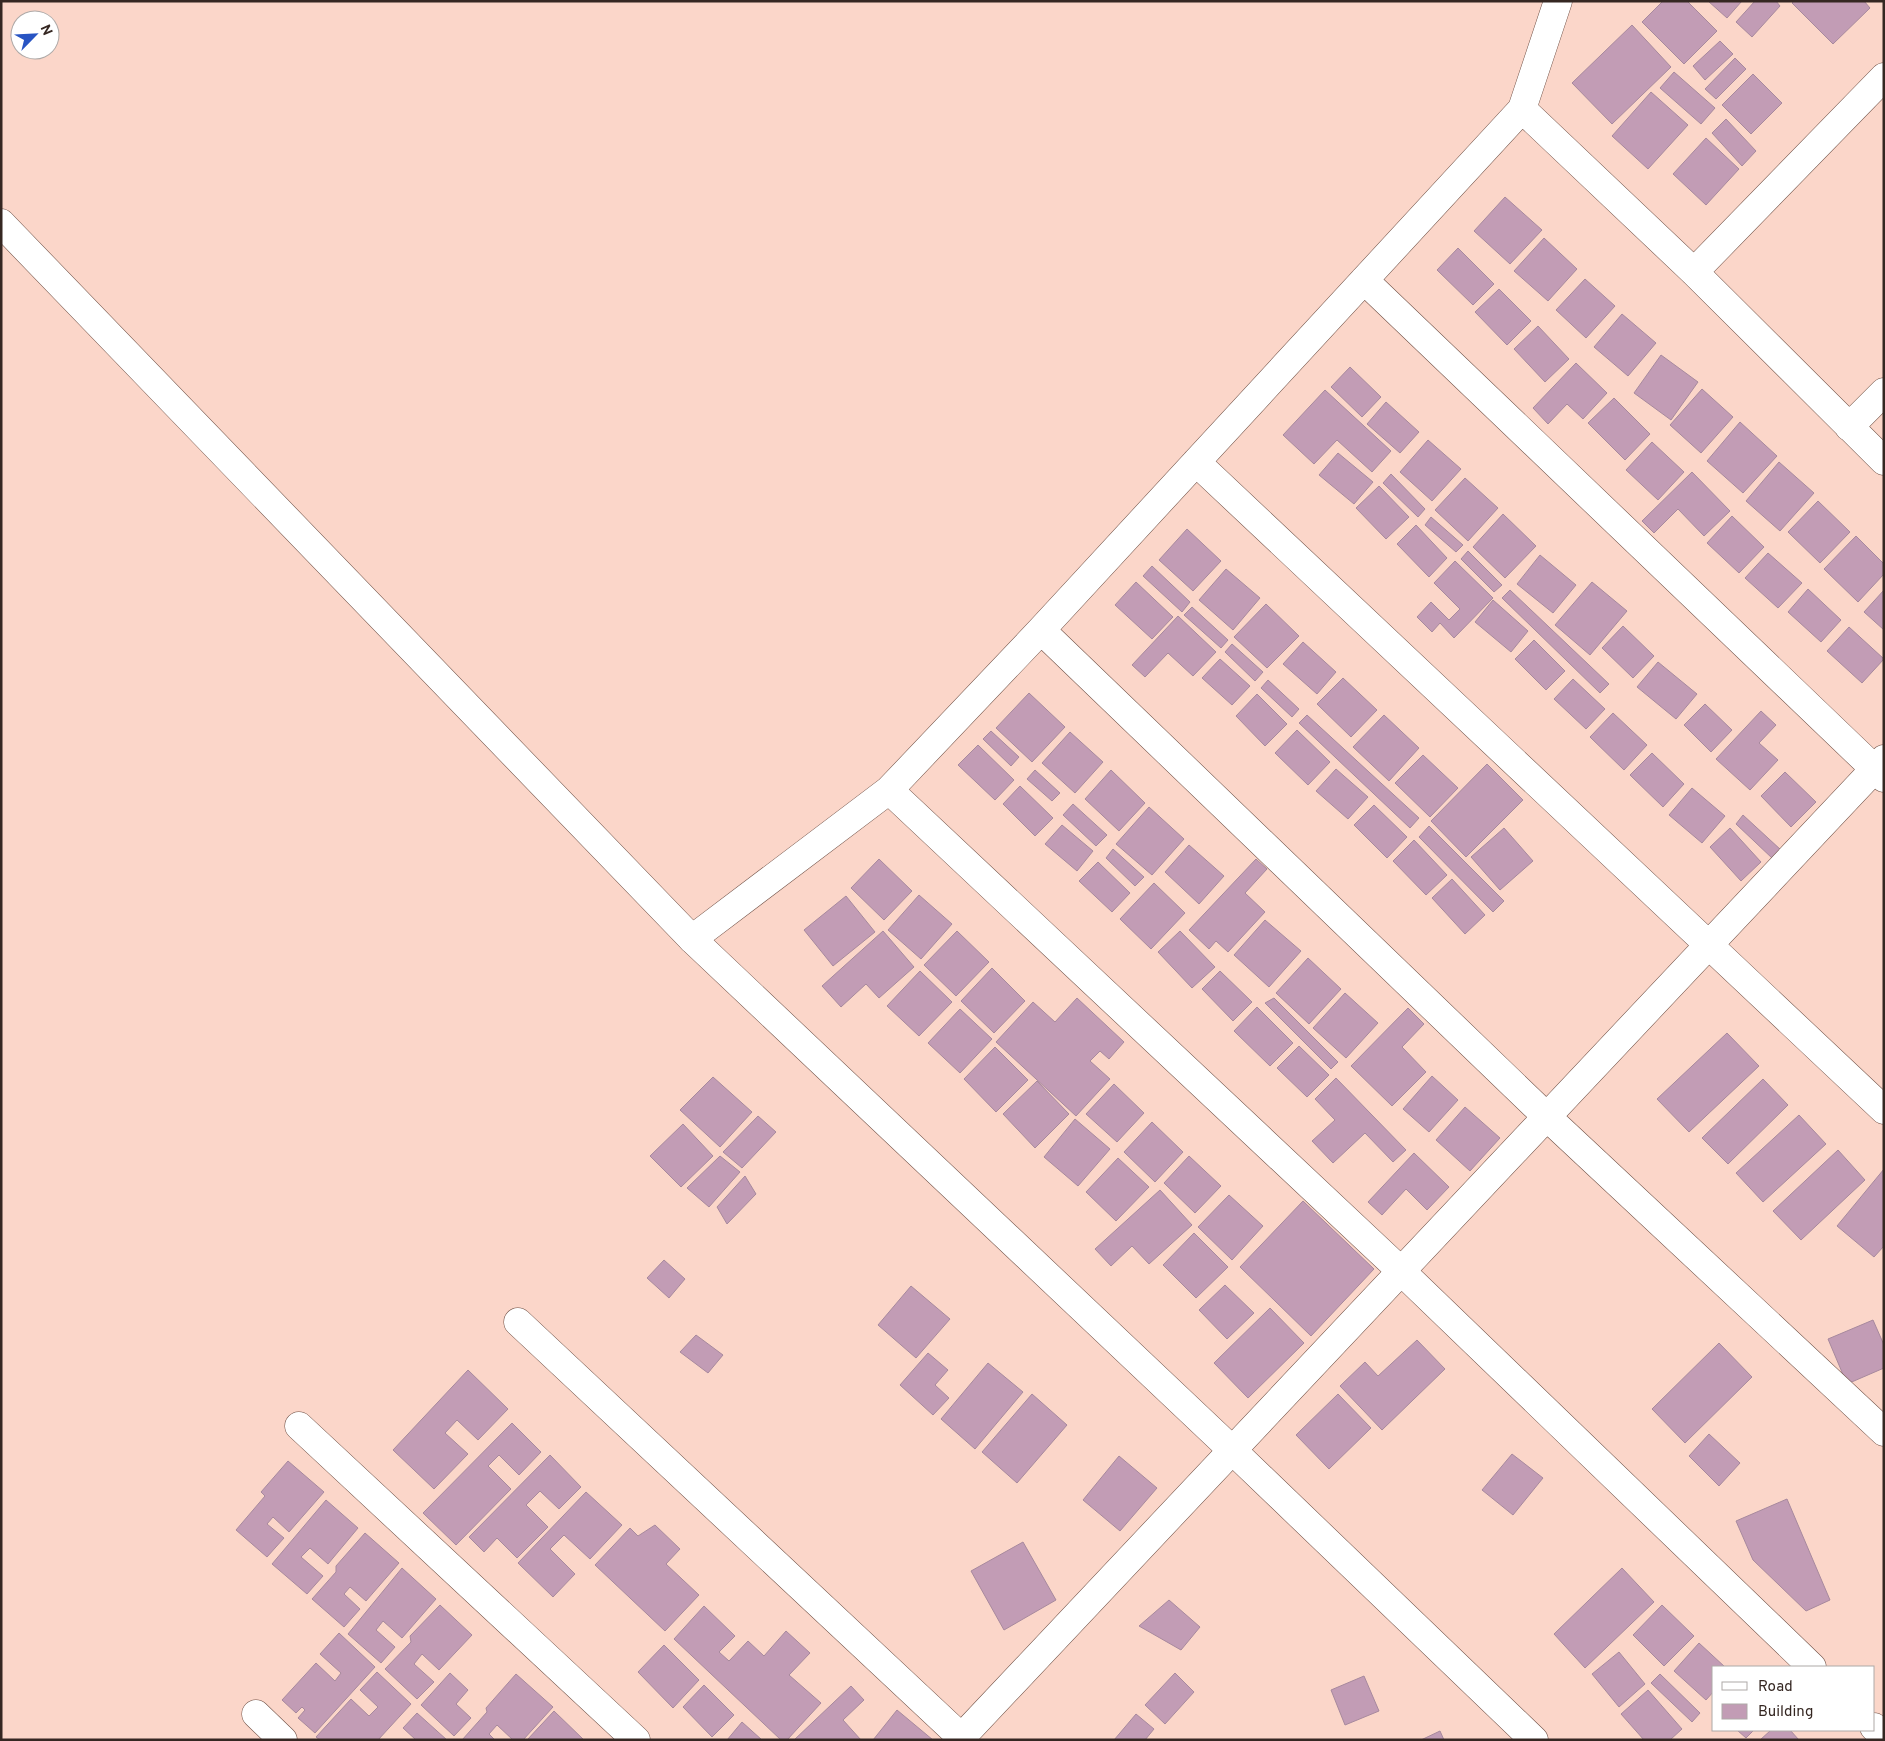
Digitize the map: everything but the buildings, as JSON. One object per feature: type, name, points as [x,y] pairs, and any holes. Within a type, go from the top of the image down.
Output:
[{"type":"street","points":[[692,940],[889,790],[1041,630],[1522,109],[1558,1]]},
{"type":"street","points":[[1694,272],[1884,78]]},
{"type":"street","points":[[1522,109],[1694,272],[1884,461]]},
{"type":"street","points":[[1,223],[692,940],[1231,1450],[1532,1739]]},
{"type":"street","points":[[518,1322],[960,1738],[1709,943],[1881,768],[1364,280]]},
{"type":"street","points":[[1849,427],[1884,392]]},
{"type":"street","points":[[1196,462],[1709,943],[1884,1110]]},
{"type":"street","points":[[1041,630],[1546,1116],[1884,1432]]},
{"type":"street","points":[[889,790],[1400,1270],[1811,1666]]},
{"type":"street","points":[[299,1426],[627,1737]]},
{"type":"street","points":[[256,1714],[283,1740]]},
{"type":"street","points":[[1875,1728],[1884,1737]]}]
